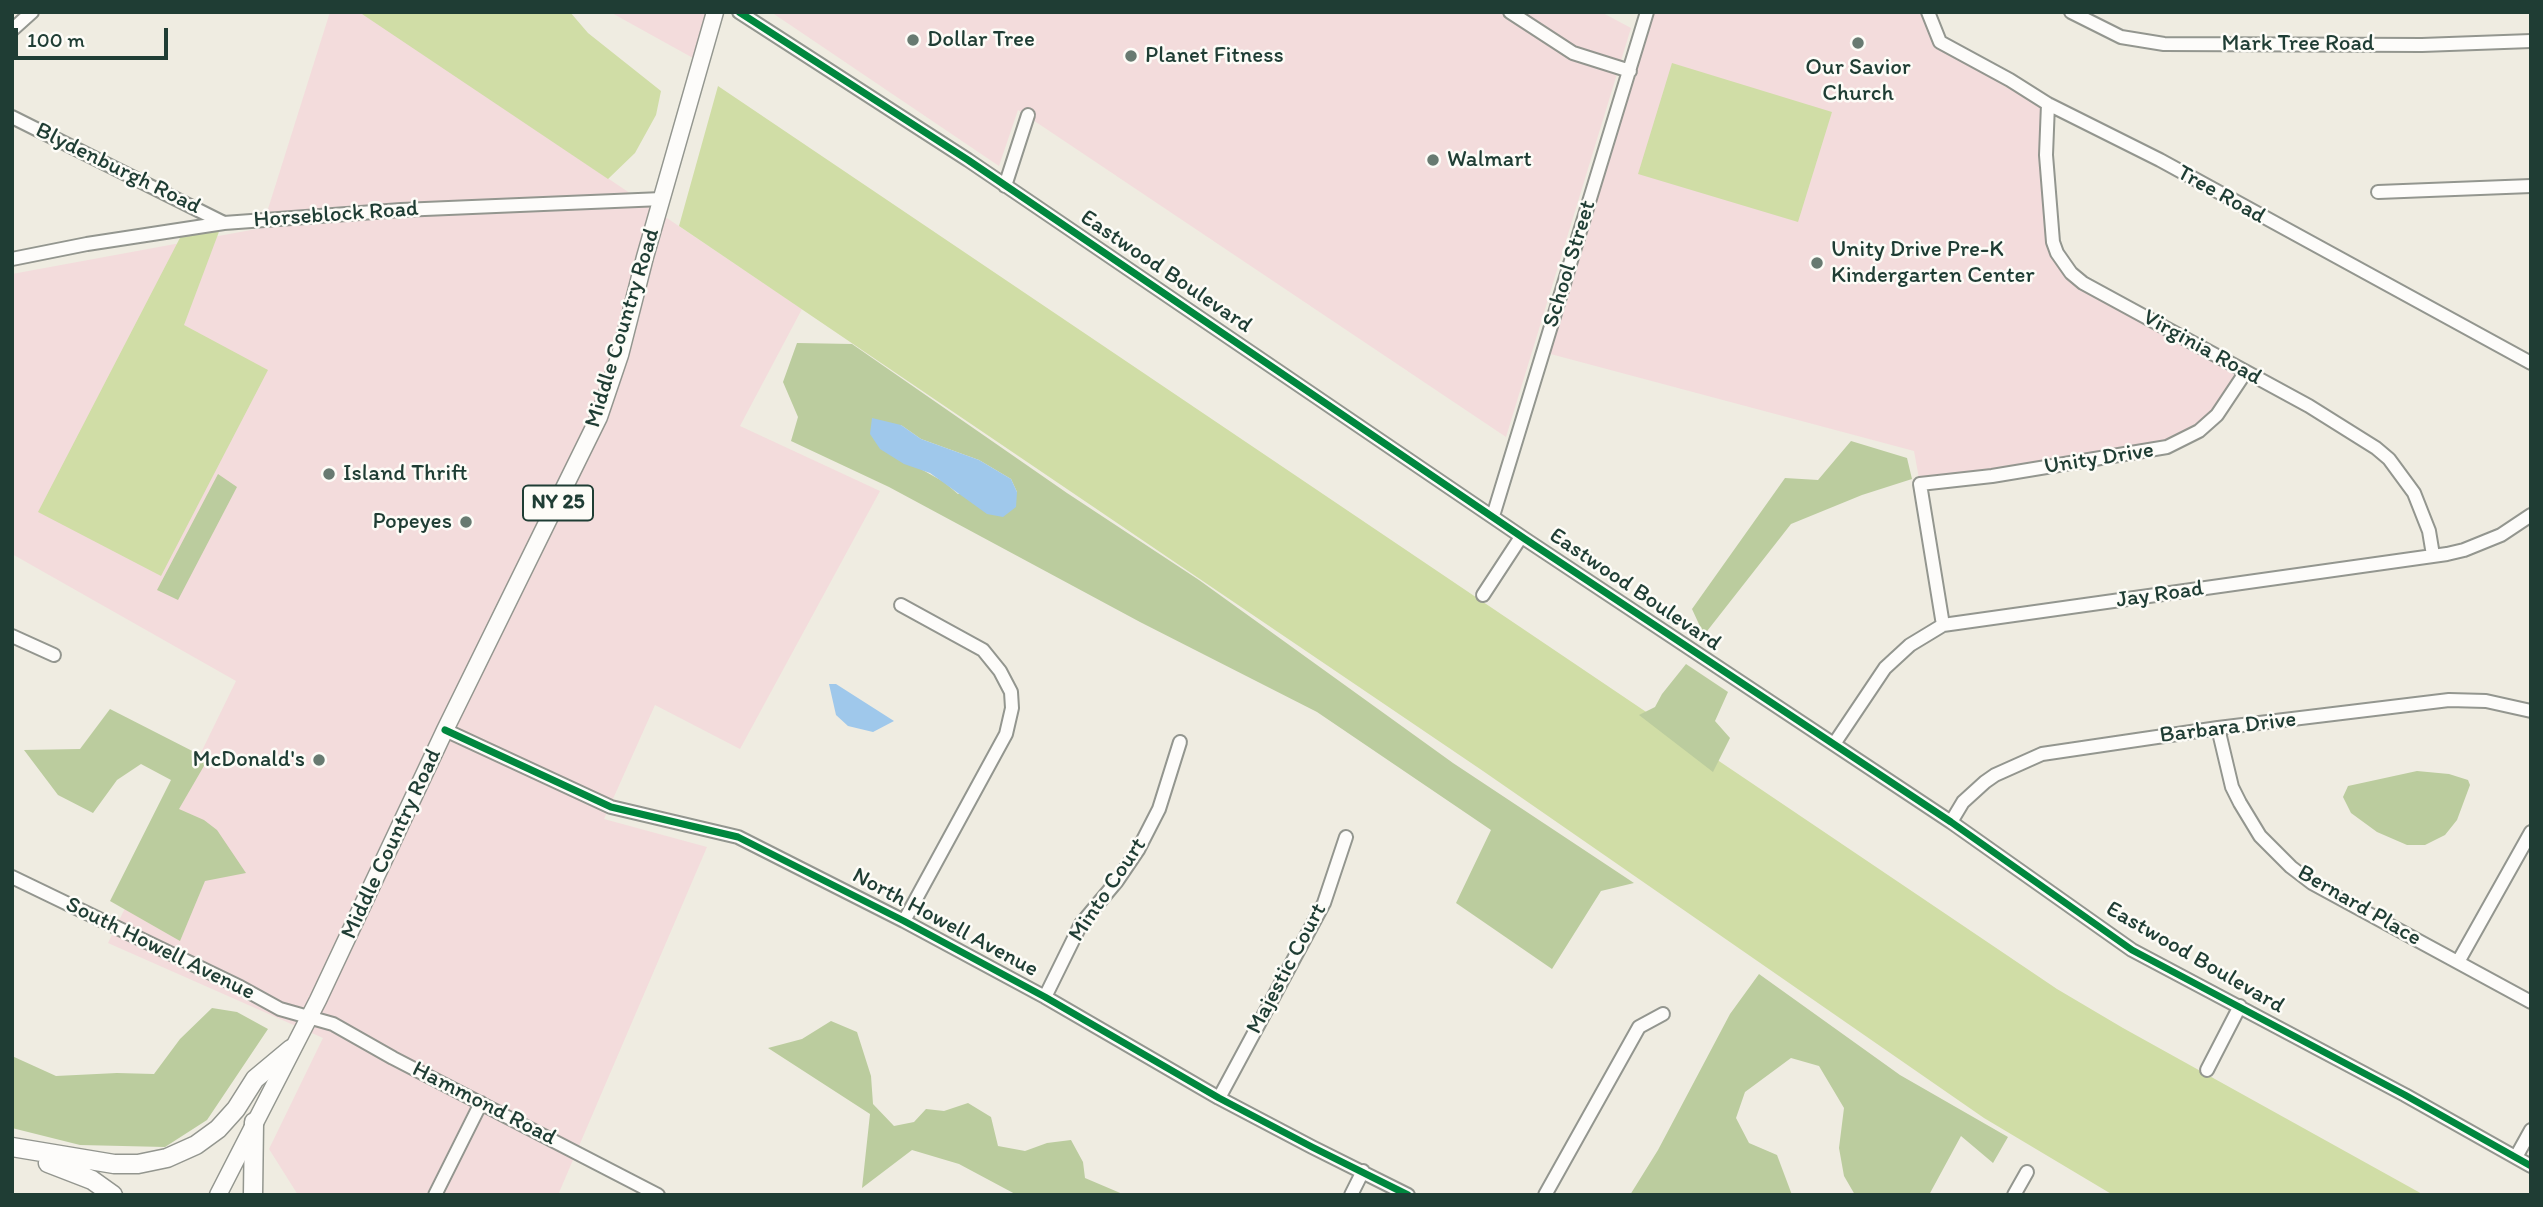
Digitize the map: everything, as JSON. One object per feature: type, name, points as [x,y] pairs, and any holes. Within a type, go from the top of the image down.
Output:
[{"type":"highway","points":[[12,1148],[114,1164],[138,1164],[167,1158],[196,1146],[218,1129],[236,1109],[255,1079],[291,1049]]},
{"type":"highway","points":[[253,1195],[254,1122]]},
{"type":"highway","points":[[12,1148],[75,1171],[113,1195]]},
{"type":"main road","name":"Middle Country Road","points":[[218,1195],[308,1018],[599,417],[620,355],[715,12]]},
{"type":"street","points":[[12,30],[32,12]]},
{"type":"street","name":"Eastwood Boulevard","points":[[739,12],[1005,186],[1521,537],[1951,822],[2132,950],[2240,1006],[2531,1166]]},
{"type":"street","points":[[1510,12],[1573,53],[1630,71]]},
{"type":"street","name":"School Street","points":[[1493,516],[1647,12]]},
{"type":"street","name":"Tree Road","points":[[1928,12],[1940,42],[2010,79],[2048,104],[2160,160],[2531,363]]},
{"type":"street","name":"Mark Tree Road","points":[[2071,12],[2121,37],[2164,44],[2422,45],[2531,41]]},
{"type":"street","name":"Virginia Road","points":[[2048,104],[2046,155],[2053,242],[2071,274],[2351,432],[2389,459],[2414,493],[2422,510],[2433,555]]},
{"type":"street","points":[[1005,186],[1028,115]]},
{"type":"street","name":"Blydenburgh Road","points":[[12,117],[224,223]]},
{"type":"street","points":[[2378,192],[2531,186]]},
{"type":"street","name":"Horseblock Road","points":[[12,259],[87,244],[224,223],[401,210],[662,199]]},
{"type":"street","name":"Unity Drive","points":[[1943,625],[1920,484],[1992,476],[2167,447],[2199,431],[2217,415],[2245,373]]},
{"type":"street","name":"Jay Road","points":[[1834,744],[1885,668],[1910,645],[1943,625],[2385,564],[2464,550],[2520,524],[2531,515]]},
{"type":"street","points":[[1483,595],[1521,537]]},
{"type":"street","points":[[901,605],[984,650],[1000,671],[1011,692],[1012,708],[1006,733],[904,921]]},
{"type":"street","points":[[12,636],[54,655]]},
{"type":"street","name":"Barbara Drive","points":[[1951,822],[1963,802],[1984,782],[2042,754],[2218,728],[2449,700],[2486,701],[2531,711]]},
{"type":"street","name":"Bernard Place","points":[[2218,728],[2232,787],[2240,803],[2260,836],[2291,867],[2312,883],[2531,1002]]},
{"type":"street","name":"North Howell Avenue","points":[[446,730],[611,807],[738,837],[904,921],[1045,997],[1219,1098],[1408,1195]]},
{"type":"street","name":"Minto Court","points":[[1045,997],[1080,924],[1117,881],[1139,850],[1160,808],[1180,742]]},
{"type":"street","points":[[2458,962],[2531,832]]},
{"type":"street","name":"Majestic Court","points":[[1219,1098],[1324,903],[1346,837]]},
{"type":"street","name":"South Howell Avenue","points":[[12,877],[281,1009],[308,1018]]},
{"type":"street","points":[[2207,1070],[2240,1006]]},
{"type":"street","points":[[1545,1195],[1639,1027],[1663,1014]]},
{"type":"street","name":"Hammond Road","points":[[308,1018],[333,1024],[658,1195]]},
{"type":"street","points":[[435,1195],[481,1103]]},
{"type":"street","points":[[2516,1157],[2531,1130]]},
{"type":"street","points":[[1351,1195],[1363,1171]]},
{"type":"street","points":[[2014,1195],[2027,1172]]},
{"type":"shaded area","points":[[330,12],[361,12],[802,309],[740,426],[880,491],[740,749],[655,705],[604,819],[707,847],[558,1195],[298,1195],[269,1149],[323,1038],[108,943],[236,681],[12,554],[12,274],[262,228]]},
{"type":"shaded area","points":[[610,12],[715,12],[702,63]]},
{"type":"shaded area","points":[[771,12],[1601,12],[1631,28],[1506,437],[1018,110],[999,166]]},
{"type":"shaded area","name":"Unity Drive Pre-K Kindergarten Center","points":[[1647,12],[1928,12],[1940,42],[2048,104],[2053,242],[2071,273],[2245,373],[2234,393],[2189,437],[1920,484],[1914,451],[1543,352]]},
{"type":"green space","points":[[359,12],[570,12],[588,33],[661,91],[656,115],[635,153],[608,179]]},
{"type":"green space","points":[[1672,63],[1832,112],[1798,222],[1638,174]]},
{"type":"green space","points":[[718,86],[2057,989],[2424,1195],[2113,1195],[1984,1118],[1483,771],[679,226]]},
{"type":"green space","points":[[220,229],[184,325],[268,370],[161,576],[38,512],[183,232]]},
{"type":"green space","points":[[797,343],[852,344],[1067,493],[1199,580],[1453,763],[1634,883],[1601,891],[1552,969],[1456,903],[1491,830],[1317,712],[1140,622],[889,487],[791,441],[798,417],[783,382]],"holes":[[[901,425],[921,439],[979,460],[1011,479],[1017,492],[958,494],[944,482],[919,468]]]},
{"type":"green space","points":[[1851,441],[1907,458],[1912,479],[1862,495],[1791,524],[1704,635],[1692,609],[1785,478],[1818,480]]},
{"type":"green space","points":[[218,474],[237,487],[178,600],[157,590]]},
{"type":"green space","points":[[1686,664],[1728,692],[1715,721],[1730,738],[1713,772],[1639,715],[1655,707]]},
{"type":"green space","points":[[110,709],[208,759],[179,809],[204,820],[217,830],[246,873],[205,881],[180,941],[110,901],[171,780],[141,764],[117,780],[93,813],[58,795],[24,750],[80,749]]},
{"type":"green space","points":[[2417,771],[2449,774],[2468,780],[2470,785],[2457,820],[2445,835],[2425,845],[2407,845],[2377,832],[2351,813],[2343,797],[2348,786]]},
{"type":"green space","points":[[1759,974],[1900,1075],[2008,1137],[1993,1163],[1961,1136],[1929,1195],[1855,1195],[1844,1176],[1839,1148],[1844,1108],[1819,1066],[1791,1058],[1745,1092],[1736,1118],[1749,1143],[1777,1155],[1792,1195],[1630,1195],[1658,1150],[1730,1014]]},
{"type":"green space","points":[[212,1008],[237,1012],[268,1029],[207,1120],[165,1147],[80,1145],[12,1128],[12,1056],[56,1076],[154,1074],[180,1039]]},
{"type":"green space","points":[[831,1021],[857,1032],[871,1076],[873,1104],[894,1126],[914,1122],[926,1109],[944,1111],[968,1103],[991,1117],[998,1146],[1025,1151],[1047,1143],[1071,1140],[1083,1162],[1085,1178],[1125,1195],[1017,1195],[959,1164],[912,1150],[862,1188],[870,1114],[768,1048],[802,1039]]},
{"type":"water","points":[[872,418],[901,425],[921,439],[979,460],[1011,479],[1017,492],[1016,507],[1003,517],[987,514],[930,473],[904,464],[880,449],[870,434]]},
{"type":"water","points":[[829,684],[836,684],[894,721],[873,732],[848,726],[836,715]]},
{"type":"cycle path","points":[[739,12],[968,160],[1525,539],[1951,822],[2132,950],[2405,1095],[2531,1166]]},
{"type":"cycle path","points":[[445,730],[611,807],[738,837],[904,921],[1045,997],[1219,1098],[1408,1195]]},
{"type":"place","name":"Dollar Tree","points":[[913,40]]},
{"type":"place","name":"Our Savior Church","points":[[1858,43]]},
{"type":"place","name":"Planet Fitness","points":[[1131,56]]},
{"type":"place","name":"Walmart","points":[[1433,160]]},
{"type":"place","name":"Unity Drive Pre-K Kindergarten Center","points":[[1817,263]]},
{"type":"place","name":"Island Thrift","points":[[329,474]]},
{"type":"place","name":"Popeyes","points":[[466,522]]},
{"type":"place","name":"McDonald's","points":[[319,760]]}]
